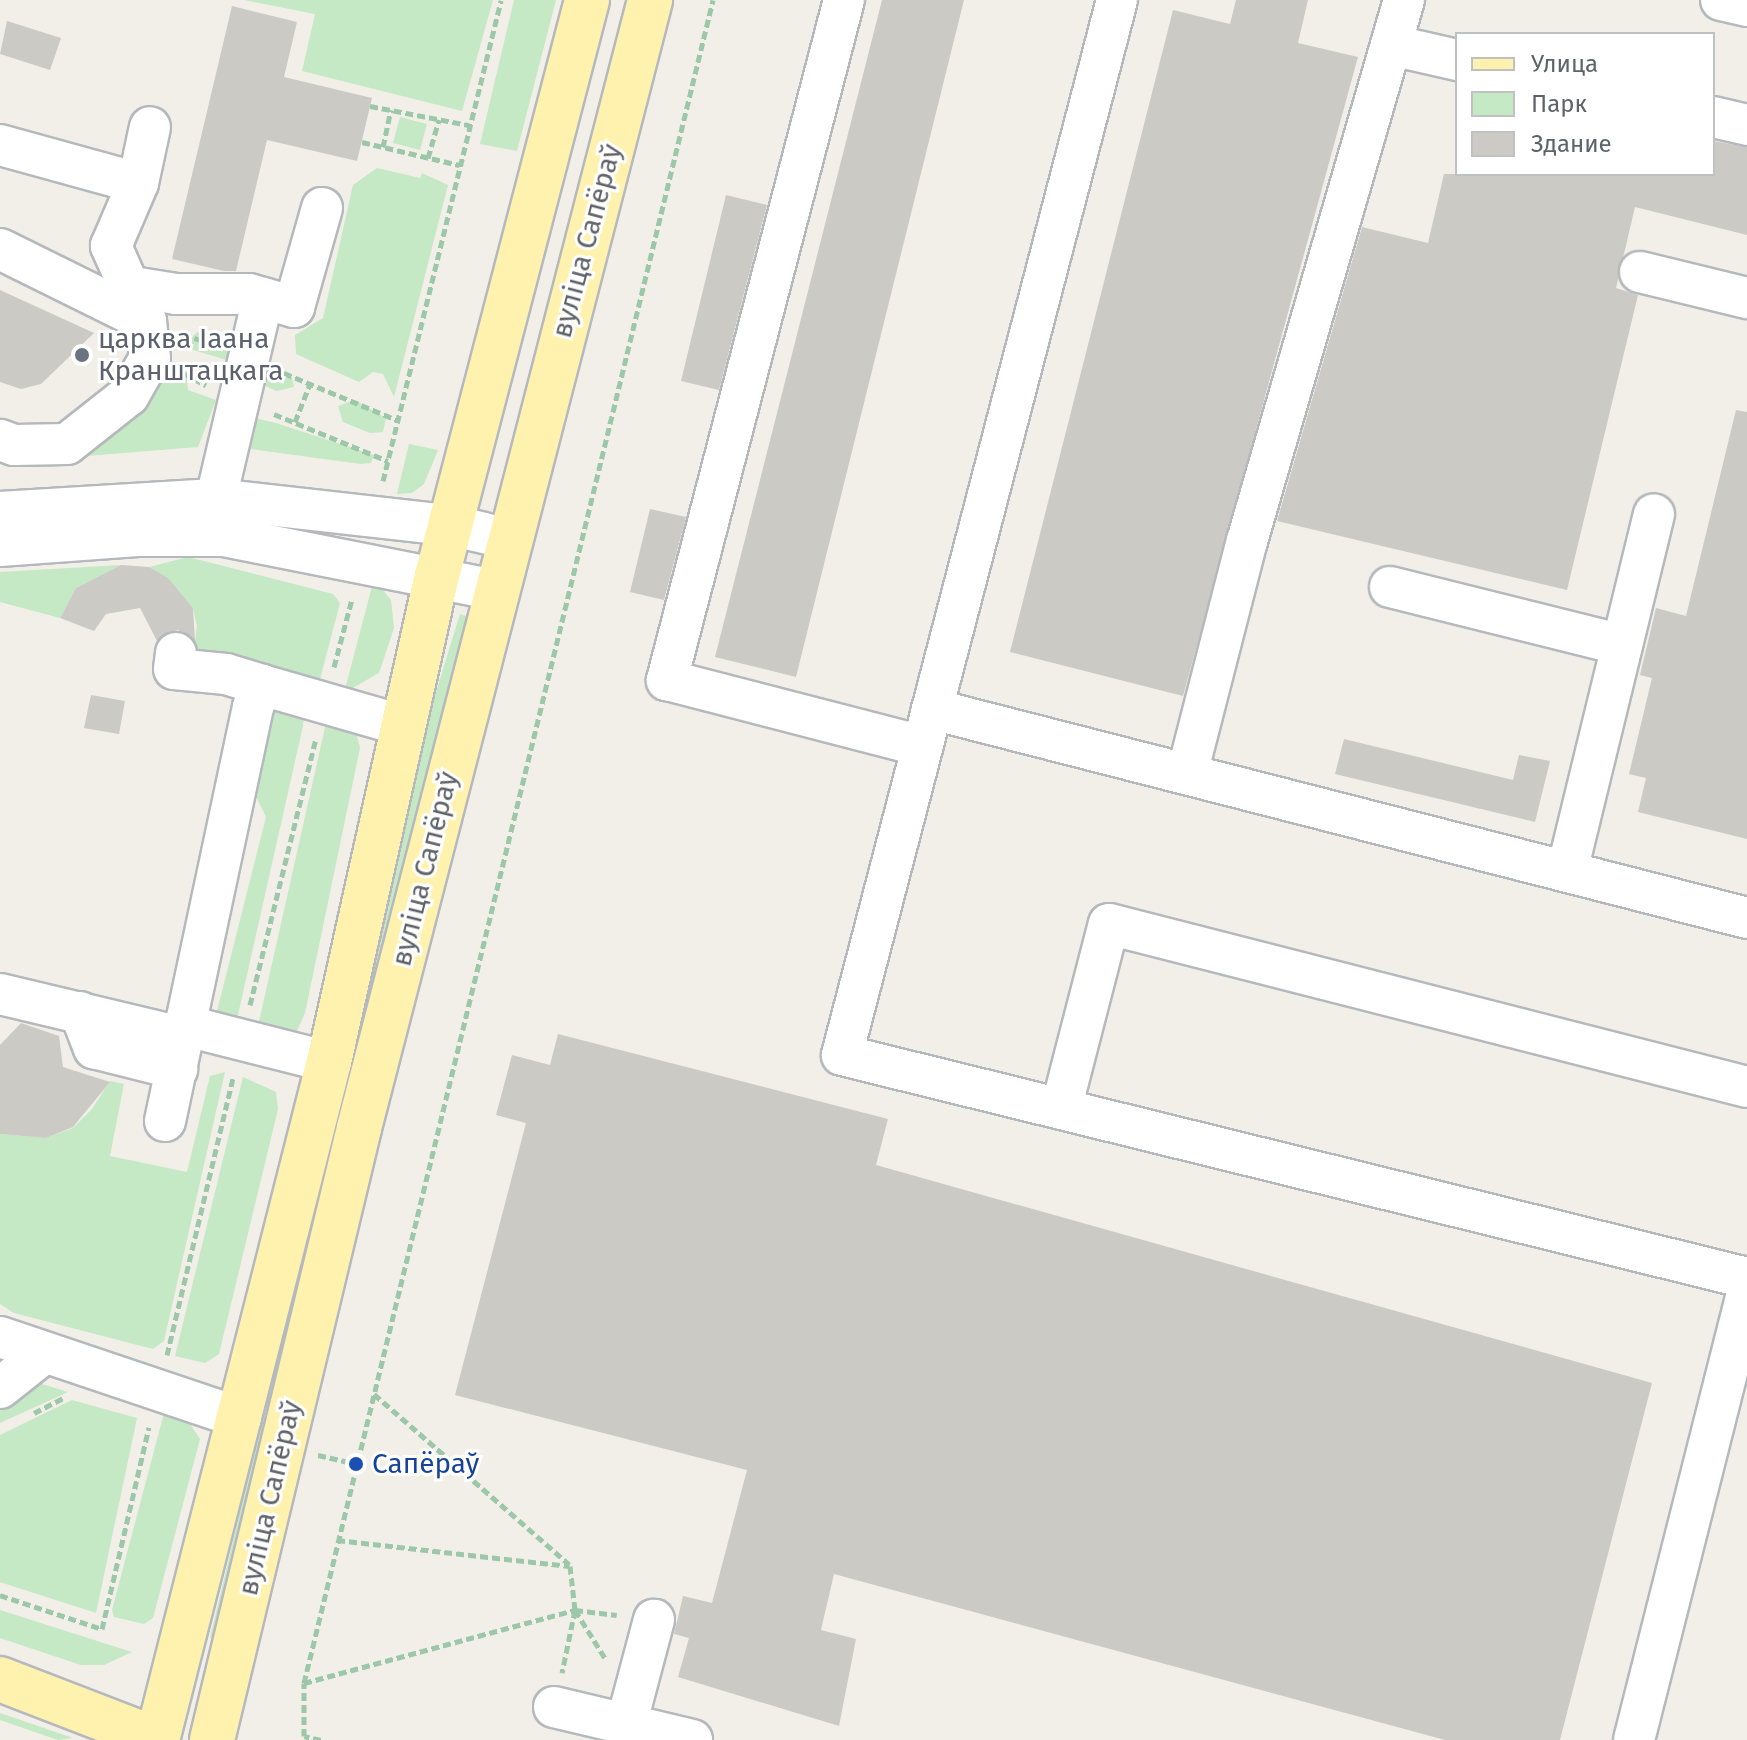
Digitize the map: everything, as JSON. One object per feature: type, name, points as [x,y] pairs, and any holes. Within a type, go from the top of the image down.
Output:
[{"type":"main road","name":"вуліца Сапёраў","points":[[158,1740],[329,1062],[437,576],[454,526],[587,0]]},
{"type":"main road","name":"вуліца Сапёраў","points":[[212,1740],[496,590],[650,0]]},
{"type":"main road","points":[[0,1679],[158,1740]]},
{"type":"street","points":[[844,0],[667,680],[1187,774],[1747,918]]},
{"type":"street","points":[[1117,0],[842,1055],[1747,1278]]},
{"type":"street","points":[[1187,774],[1247,541],[1404,0]]},
{"type":"street","points":[[1721,0],[1747,6]]},
{"type":"street","points":[[1391,45],[1455,60]]},
{"type":"street","points":[[1715,117],[1747,125]]},
{"type":"street","points":[[0,440],[67,444],[129,395],[150,358],[146,321],[126,286],[111,246],[138,183],[150,127]]},
{"type":"street","points":[[0,145],[138,183]]},
{"type":"street","points":[[126,286],[263,298],[294,307],[322,208]]},
{"type":"street","points":[[0,249],[146,321]]},
{"type":"street","points":[[1640,272],[1747,298]]},
{"type":"street","points":[[212,518],[263,298]]},
{"type":"street","points":[[0,512],[134,519],[212,518],[454,526],[510,539]]},
{"type":"street","points":[[1567,871],[1654,514]]},
{"type":"street","points":[[212,518],[496,590]]},
{"type":"street","points":[[0,546],[134,519]]},
{"type":"street","points":[[1390,587],[1622,645]]},
{"type":"street","points":[[176,653],[174,669],[226,674],[404,726]]},
{"type":"street","points":[[165,1121],[253,707],[262,685]]},
{"type":"street","points":[[1061,1109],[1109,924],[1747,1087]]},
{"type":"street","points":[[0,994],[88,1014],[94,1048],[183,1044],[329,1062]]},
{"type":"street","points":[[1634,1740],[1747,1293]]},
{"type":"street","points":[[0,1337],[43,1354],[241,1418]]},
{"type":"street","points":[[0,1388],[43,1354]]},
{"type":"street","points":[[626,1725],[654,1620]]},
{"type":"street","points":[[554,1707],[692,1740]]},
{"type":"path","points":[[381,489],[501,0]]},
{"type":"path","points":[[321,1740],[304,1736],[304,1683],[713,0]]},
{"type":"path","points":[[370,106],[469,125]]},
{"type":"path","points":[[383,147],[391,110]]},
{"type":"path","points":[[428,158],[439,120]]},
{"type":"path","points":[[362,142],[459,165]]},
{"type":"path","points":[[295,422],[310,384]]},
{"type":"path","points":[[374,1394],[570,1566],[575,1610],[554,1707]]},
{"type":"path","points":[[29,1415],[72,1395]]},
{"type":"path","points":[[137,1417],[150,1421]]},
{"type":"path","points":[[337,1540],[570,1566]]},
{"type":"path","points":[[304,1683],[575,1610],[654,1620]]},
{"type":"green space","points":[[244,0],[493,0],[462,111],[302,71],[315,14]]},
{"type":"green space","points":[[514,0],[556,0],[517,151],[480,144]]},
{"type":"green space","points":[[400,117],[427,124],[420,150],[393,143]]},
{"type":"green space","points":[[377,168],[420,178],[422,173],[448,185],[394,397],[383,374],[373,372],[359,382],[296,354],[295,335],[323,318],[353,185]]},
{"type":"green space","points":[[197,332],[228,346],[230,361],[190,349],[186,344]]},
{"type":"green space","points":[[260,360],[291,374],[294,387],[276,391],[251,379]]},
{"type":"green space","points":[[170,366],[186,370],[188,390],[216,400],[198,447],[86,456],[79,449],[150,397]]},
{"type":"green space","points":[[355,400],[386,418],[383,432],[370,433],[343,422],[338,406]]},
{"type":"green space","points":[[254,418],[374,455],[371,463],[361,464],[251,449]]},
{"type":"green space","points":[[409,444],[438,450],[424,484],[412,493],[397,494]]},
{"type":"green space","points":[[188,557],[333,594],[340,603],[319,683],[192,660],[197,626],[193,608],[168,579],[149,567]]},
{"type":"green space","points":[[121,565],[76,588],[60,618],[0,602],[0,572]]},
{"type":"green space","points":[[374,579],[391,600],[394,628],[379,673],[344,693]]},
{"type":"green space","points":[[460,614],[472,618],[429,762],[217,1636],[210,1638],[428,718]]},
{"type":"green space","points":[[295,709],[304,716],[303,726],[235,1028],[224,1026],[217,1011],[266,817],[251,786],[270,711]]},
{"type":"green space","points":[[326,723],[356,732],[360,748],[305,1013],[297,1031],[256,1035]]},
{"type":"green space","points":[[225,1072],[164,1341],[153,1349],[14,1313],[0,1304],[0,1134],[46,1138],[73,1128],[92,1109],[110,1081],[124,1084],[110,1156],[187,1172],[210,1076]]},
{"type":"green space","points":[[243,1077],[276,1092],[278,1109],[219,1354],[205,1363],[175,1356]]},
{"type":"green space","points":[[39,1383],[68,1392],[0,1423],[0,1403]]},
{"type":"green space","points":[[72,1400],[137,1418],[96,1613],[0,1582],[0,1435]]},
{"type":"green space","points":[[164,1413],[190,1424],[200,1439],[153,1618],[144,1624],[114,1617],[112,1610]]},
{"type":"green space","points":[[0,1610],[132,1652],[104,1665],[81,1665],[0,1638]]},
{"type":"green space","points":[[0,1713],[73,1738],[58,1740],[0,1720]]},
{"type":"building","points":[[882,0],[964,0],[796,677],[715,657]]},
{"type":"building","points":[[1236,0],[1308,0],[1298,43],[1358,57],[1183,696],[1010,652],[1173,10],[1230,24]]},
{"type":"building","points":[[232,6],[297,22],[284,77],[372,98],[357,161],[267,140],[236,271],[224,271],[172,259]]},
{"type":"building","points":[[7,21],[61,38],[50,70],[0,54]]},
{"type":"building","points":[[1715,141],[1747,147],[1747,235],[1635,207],[1616,288],[1638,295],[1567,590],[1277,521],[1362,227],[1428,243],[1444,174],[1715,176]]},
{"type":"building","points":[[726,195],[767,205],[719,390],[681,381]]},
{"type":"building","points":[[0,290],[94,333],[41,384],[21,389],[0,382]]},
{"type":"building","points":[[1736,410],[1747,412],[1747,839],[1638,812],[1646,778],[1629,774],[1652,678],[1640,675],[1656,608],[1686,616]]},
{"type":"building","points":[[650,509],[686,517],[664,600],[630,592]]},
{"type":"building","points":[[121,565],[149,567],[168,578],[193,608],[195,641],[178,630],[157,641],[140,608],[106,614],[94,631],[60,618],[76,588]]},
{"type":"building","points":[[91,695],[125,701],[119,734],[84,728]]},
{"type":"building","points":[[1344,739],[1513,780],[1519,755],[1550,761],[1535,822],[1335,774]]},
{"type":"building","points":[[21,1023],[59,1036],[63,1067],[110,1082],[73,1127],[46,1138],[0,1134],[0,1045]]},
{"type":"building","points":[[558,1034],[888,1119],[876,1165],[1652,1383],[1560,1740],[1445,1740],[834,1574],[821,1630],[856,1639],[839,1726],[678,1677],[689,1638],[674,1634],[683,1596],[712,1603],[747,1470],[455,1395],[526,1123],[496,1115],[512,1055],[550,1065]]},
{"type":"place","name":"царква Іаана Кранштацкага","points":[[82,355]]},
{"type":"place","name":"Сапёраў","points":[[356,1464]]}]
